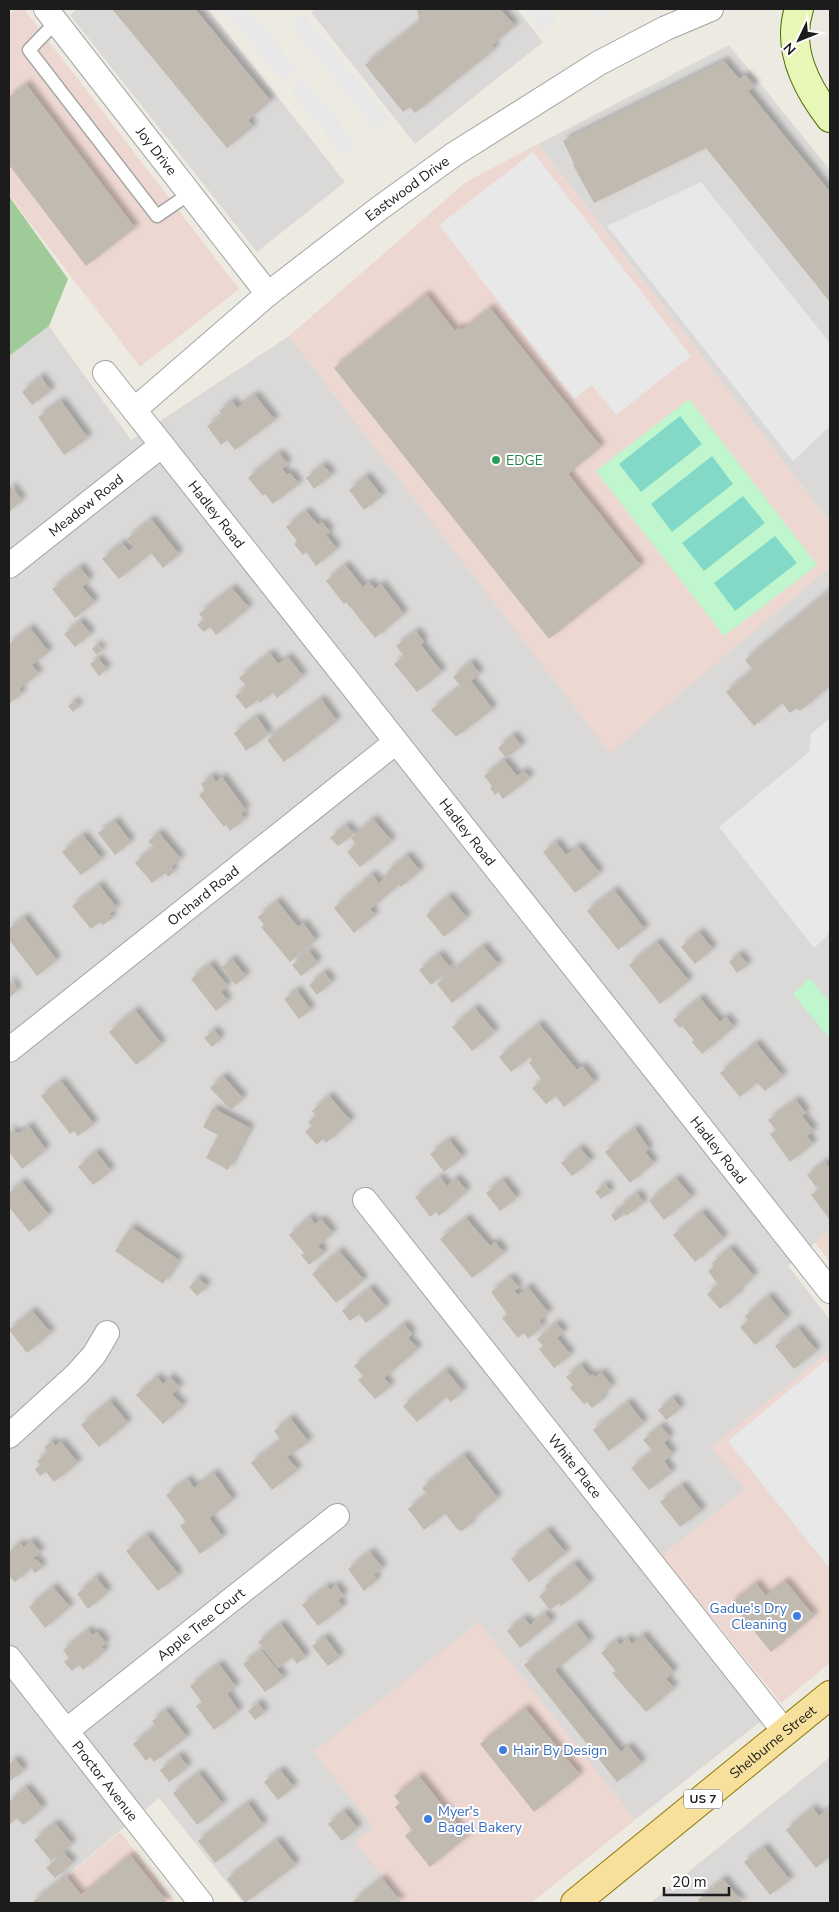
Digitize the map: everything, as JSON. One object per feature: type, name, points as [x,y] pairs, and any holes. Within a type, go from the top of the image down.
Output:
[{"type":"main road","name":"Shelburne Street","points":[[575,1903],[830,1695]]},
{"type":"street","name":"Eastwood Drive","points":[[134,410],[268,294],[408,187],[478,138],[599,63],[666,28],[710,9]]},
{"type":"street","points":[[799,9],[795,44],[798,61],[815,98],[830,118]]},
{"type":"street","name":"Joy Drive","points":[[51,16],[268,294]]},
{"type":"street","name":"Hadley Road","points":[[105,373],[830,1291]]},
{"type":"street","name":"Meadow Road","points":[[9,566],[162,445]]},
{"type":"street","name":"Orchard Road","points":[[9,1050],[396,742]]},
{"type":"street","name":"White Place","points":[[366,1200],[785,1732]]},
{"type":"street","points":[[9,1436],[78,1374],[94,1355],[107,1333]]},
{"type":"street","name":"Apple Tree Court","points":[[66,1731],[337,1516]]},
{"type":"street","name":"Proctor Avenue","points":[[9,1658],[201,1903]]},
{"type":"lane","points":[[51,16],[29,50],[139,193],[157,216],[189,194]]},
{"type":"shaded area","points":[[16,9],[24,9],[239,289],[140,367],[9,195],[9,15]]},
{"type":"shaded area","points":[[77,9],[208,9],[345,182],[257,252],[70,15]]},
{"type":"shaded area","points":[[224,9],[248,9],[297,68],[282,80]]},
{"type":"shaded area","points":[[315,9],[517,9],[543,42],[415,144],[311,12]]},
{"type":"shaded area","points":[[524,9],[549,9],[558,21],[542,32]]},
{"type":"shaded area","points":[[590,9],[615,9],[596,19]]},
{"type":"shaded area","points":[[303,13],[390,120],[377,131],[290,24]]},
{"type":"shaded area","points":[[729,45],[830,170],[830,522],[538,144]]},
{"type":"shaded area","points":[[304,79],[358,145],[344,156],[290,90]]},
{"type":"shaded area","points":[[538,144],[830,522],[830,567],[610,753],[289,336],[466,182]]},
{"type":"shaded area","points":[[533,152],[691,356],[616,415],[592,385],[574,399],[439,225]]},
{"type":"shaded area","points":[[701,182],[830,343],[830,426],[793,461],[607,226]]},
{"type":"shaded area","points":[[49,326],[131,440],[289,336],[610,752],[830,567],[830,1230],[788,1266],[830,1320],[830,1351],[712,1447],[745,1489],[662,1556],[654,1547],[635,1563],[760,1722],[635,1820],[478,1622],[374,1827],[356,1842],[404,1903],[243,1903],[159,1798],[34,1903],[9,1903],[9,356]]},
{"type":"shaded area","points":[[680,416],[702,444],[641,492],[619,464]]},
{"type":"shaded area","points":[[712,456],[733,484],[672,532],[651,504]]},
{"type":"shaded area","points":[[743,496],[765,523],[704,571],[682,543]]},
{"type":"shaded area","points":[[775,536],[797,563],[735,611],[714,583]]},
{"type":"shaded area","points":[[830,718],[830,933],[814,948],[719,827],[809,752],[811,734]]},
{"type":"shaded area","points":[[830,1230],[830,1262],[815,1242]]},
{"type":"shaded area","points":[[830,1351],[830,1663],[781,1703],[662,1556],[745,1489],[711,1447]]},
{"type":"shaded area","points":[[826,1360],[830,1365],[830,1569],[728,1441]]},
{"type":"shaded area","points":[[479,1622],[635,1820],[531,1903],[404,1903],[355,1841],[373,1827],[314,1752]]},
{"type":"shaded area","points":[[830,1757],[830,1903],[650,1903]]},
{"type":"shaded area","points":[[120,1832],[176,1903],[35,1903]]},
{"type":"green space","points":[[9,196],[68,279],[49,326],[9,356]]},
{"type":"green space","points":[[689,399],[817,565],[724,636],[596,471]]},
{"type":"green space","points":[[810,978],[830,1003],[830,1039],[793,994]]},
{"type":"building","points":[[112,9],[195,9],[271,101],[248,120],[253,127],[227,148]]},
{"type":"building","points":[[417,9],[500,9],[515,26],[492,45],[495,49],[415,113],[410,107],[403,112],[365,65],[419,22]]},
{"type":"building","points":[[724,61],[739,79],[745,75],[755,86],[748,91],[830,192],[830,302],[706,148],[594,203],[573,165],[563,141]]},
{"type":"building","points":[[26,84],[135,228],[86,266],[9,165],[9,97]]},
{"type":"building","name":"EDGE","points":[[426,294],[455,331],[459,327],[462,330],[490,308],[601,447],[568,474],[641,566],[549,639],[334,368]]},
{"type":"building","points":[[41,377],[51,391],[32,405],[22,392]]},
{"type":"building","points":[[255,395],[275,420],[235,450],[227,440],[221,445],[207,426],[223,415],[219,411],[232,401],[237,408]]},
{"type":"building","points":[[61,401],[88,438],[64,455],[38,417]]},
{"type":"building","points":[[279,453],[288,464],[282,469],[287,475],[290,473],[299,484],[273,504],[265,494],[263,496],[248,478]]},
{"type":"building","points":[[323,465],[332,475],[314,489],[306,478]]},
{"type":"building","points":[[366,476],[382,496],[364,510],[349,490]]},
{"type":"building","points":[[11,486],[22,500],[9,512],[9,488]]},
{"type":"building","points":[[306,511],[318,525],[322,522],[330,532],[326,535],[337,549],[316,566],[306,552],[303,555],[294,544],[297,541],[286,527]]},
{"type":"building","points":[[151,519],[179,554],[163,568],[151,553],[119,579],[102,559],[122,543],[129,551],[134,547],[127,539]]},
{"type":"building","points":[[345,565],[363,587],[369,582],[375,589],[381,584],[404,614],[375,638],[326,581]]},
{"type":"building","points":[[80,567],[90,580],[82,587],[95,602],[75,618],[52,589]]},
{"type":"building","points":[[232,588],[249,608],[216,635],[210,627],[204,632],[197,625],[204,619],[199,614]]},
{"type":"building","points":[[830,590],[830,686],[800,711],[797,708],[790,713],[782,703],[754,726],[726,692],[753,670],[745,660]]},
{"type":"building","points":[[80,621],[91,634],[75,647],[64,634]]},
{"type":"building","points":[[30,628],[49,652],[32,665],[39,674],[19,689],[23,693],[9,704],[9,644]]},
{"type":"building","points":[[416,631],[424,642],[421,645],[442,672],[417,692],[394,664],[404,656],[396,646]]},
{"type":"building","points":[[97,644],[102,651],[97,655],[92,649]]},
{"type":"building","points":[[270,653],[278,664],[288,657],[303,676],[277,698],[273,692],[260,703],[258,700],[246,709],[235,696],[247,687],[239,678]]},
{"type":"building","points":[[98,658],[107,669],[99,676],[90,664]]},
{"type":"building","points":[[471,662],[480,674],[471,681],[493,709],[456,737],[431,710],[461,686],[453,677]]},
{"type":"building","points":[[321,699],[337,721],[284,762],[267,740]]},
{"type":"building","points":[[74,701],[79,706],[73,712],[68,706]]},
{"type":"building","points":[[257,717],[269,734],[246,751],[234,733]]},
{"type":"building","points":[[513,735],[522,746],[506,758],[498,748]]},
{"type":"building","points":[[504,760],[517,776],[524,771],[530,778],[503,799],[498,792],[495,795],[490,788],[492,786],[484,776]]},
{"type":"building","points":[[212,776],[216,782],[222,777],[246,810],[241,814],[245,819],[230,831],[226,825],[224,827],[199,795],[205,790],[201,784]]},
{"type":"building","points":[[373,819],[392,841],[360,867],[347,852],[356,844],[351,838]]},
{"type":"building","points":[[115,821],[131,842],[115,855],[98,833]]},
{"type":"building","points":[[346,825],[354,834],[338,846],[330,838]]},
{"type":"building","points":[[159,833],[181,859],[171,867],[174,872],[168,877],[165,873],[152,883],[135,863],[154,847],[148,841]]},
{"type":"building","points":[[83,835],[102,859],[81,875],[62,852]]},
{"type":"building","points":[[556,842],[566,855],[578,846],[600,873],[575,893],[543,852]]},
{"type":"building","points":[[407,855],[420,871],[401,887],[399,885],[370,909],[375,915],[354,933],[334,908],[372,874],[379,883],[389,874],[387,872]]},
{"type":"building","points":[[99,885],[117,908],[109,914],[113,918],[103,925],[100,922],[91,929],[72,906]]},
{"type":"building","points":[[614,890],[645,929],[618,950],[587,911]]},
{"type":"building","points":[[449,896],[467,918],[444,937],[426,915]]},
{"type":"building","points":[[277,901],[298,927],[303,923],[316,940],[290,962],[261,927],[264,925],[258,917]]},
{"type":"building","points":[[24,917],[57,960],[37,976],[9,940],[9,929]]},
{"type":"building","points":[[699,932],[713,949],[695,964],[681,947]]},
{"type":"building","points":[[657,942],[689,981],[660,1004],[629,965]]},
{"type":"building","points":[[483,946],[499,965],[452,1003],[437,984]]},
{"type":"building","points":[[309,951],[318,963],[301,976],[292,965]]},
{"type":"building","points":[[439,954],[451,968],[431,985],[419,970]]},
{"type":"building","points":[[739,954],[748,965],[737,973],[729,962]]},
{"type":"building","points":[[232,959],[246,976],[236,985],[222,967]]},
{"type":"building","points":[[210,964],[228,986],[221,992],[228,1001],[216,1011],[191,979]]},
{"type":"building","points":[[324,972],[332,982],[317,995],[309,985]]},
{"type":"building","points":[[9,979],[18,990],[9,998]]},
{"type":"building","points":[[297,990],[311,1010],[299,1019],[284,999]]},
{"type":"building","points":[[700,998],[720,1022],[726,1017],[734,1027],[702,1054],[692,1042],[694,1040],[682,1026],[680,1028],[673,1020]]},
{"type":"building","points":[[475,1008],[495,1032],[472,1051],[452,1027]]},
{"type":"building","points":[[135,1010],[162,1044],[136,1065],[109,1032]]},
{"type":"building","points":[[539,1024],[577,1070],[582,1066],[595,1082],[564,1107],[556,1096],[546,1104],[532,1088],[542,1080],[529,1063],[532,1060],[530,1057],[511,1072],[499,1057]]},
{"type":"building","points":[[214,1030],[221,1038],[212,1047],[204,1038]]},
{"type":"building","points":[[756,1043],[783,1076],[765,1091],[757,1083],[740,1097],[720,1073]]},
{"type":"building","points":[[223,1076],[243,1098],[231,1110],[210,1088]]},
{"type":"building","points":[[61,1081],[94,1124],[78,1136],[74,1131],[70,1134],[41,1096]]},
{"type":"building","points":[[329,1096],[351,1121],[326,1143],[323,1139],[317,1145],[305,1132],[312,1126],[308,1122],[316,1115],[312,1111]]},
{"type":"building","points":[[796,1100],[806,1113],[802,1116],[814,1131],[807,1136],[813,1144],[790,1162],[770,1134],[776,1130],[768,1120]]},
{"type":"building","points":[[213,1108],[250,1128],[228,1170],[206,1158],[218,1135],[203,1127]]},
{"type":"building","points":[[29,1126],[46,1150],[22,1169],[9,1152],[9,1128],[12,1132],[19,1133]]},
{"type":"building","points":[[635,1128],[649,1149],[645,1152],[654,1163],[630,1183],[605,1152]]},
{"type":"building","points":[[449,1140],[463,1157],[444,1172],[430,1154]]},
{"type":"building","points":[[580,1148],[591,1161],[572,1176],[561,1163]]},
{"type":"building","points":[[96,1152],[111,1171],[93,1185],[78,1167]]},
{"type":"building","points":[[825,1162],[830,1169],[830,1220],[811,1195],[820,1188],[816,1187],[807,1175]]},
{"type":"building","points":[[440,1177],[447,1186],[456,1178],[467,1191],[439,1216],[436,1212],[430,1217],[415,1197]]},
{"type":"building","points":[[676,1178],[692,1197],[664,1220],[649,1201]]},
{"type":"building","points":[[503,1180],[517,1198],[500,1211],[486,1193]]},
{"type":"building","points":[[22,1182],[49,1215],[29,1232],[9,1207],[9,1193]]},
{"type":"building","points":[[605,1184],[611,1192],[601,1199],[595,1192]]},
{"type":"building","points":[[637,1193],[644,1203],[626,1216],[619,1208]]},
{"type":"building","points":[[618,1210],[622,1216],[615,1221],[611,1215]]},
{"type":"building","points":[[702,1212],[724,1238],[695,1262],[673,1235]]},
{"type":"building","points":[[310,1217],[315,1224],[321,1219],[333,1233],[318,1246],[324,1253],[309,1265],[301,1255],[304,1253],[289,1235]]},
{"type":"building","points":[[466,1218],[490,1246],[495,1242],[504,1253],[472,1278],[440,1239]]},
{"type":"building","points":[[131,1227],[179,1260],[163,1284],[115,1251]]},
{"type":"building","points":[[730,1248],[754,1276],[738,1291],[739,1293],[720,1309],[707,1294],[718,1285],[708,1271],[714,1266],[712,1263]]},
{"type":"building","points":[[339,1251],[364,1280],[336,1303],[312,1274]]},
{"type":"building","points":[[510,1277],[519,1287],[514,1291],[518,1295],[528,1287],[549,1313],[539,1321],[543,1326],[528,1339],[524,1333],[518,1338],[502,1318],[507,1314],[491,1292]]},
{"type":"building","points":[[198,1278],[207,1286],[197,1296],[189,1287]]},
{"type":"building","points":[[370,1288],[386,1307],[366,1323],[359,1314],[350,1321],[342,1311]]},
{"type":"building","points":[[769,1296],[787,1318],[755,1345],[740,1327],[749,1320],[745,1316]]},
{"type":"building","points":[[32,1311],[51,1333],[27,1353],[9,1330]]},
{"type":"building","points":[[556,1323],[564,1332],[557,1338],[571,1355],[554,1368],[539,1349],[543,1346],[537,1339]]},
{"type":"building","points":[[404,1324],[412,1334],[408,1338],[418,1349],[384,1378],[391,1386],[375,1399],[358,1380],[363,1376],[354,1366]]},
{"type":"building","points":[[798,1328],[817,1351],[794,1369],[775,1346]]},
{"type":"building","points":[[581,1365],[590,1376],[593,1374],[595,1377],[601,1372],[612,1386],[601,1396],[603,1399],[592,1408],[587,1402],[584,1404],[570,1388],[573,1385],[566,1377]]},
{"type":"building","points":[[446,1370],[463,1391],[451,1402],[446,1397],[417,1422],[403,1406]]},
{"type":"building","points":[[157,1377],[163,1384],[170,1377],[180,1387],[172,1394],[183,1406],[163,1424],[136,1395]]},
{"type":"building","points":[[673,1398],[681,1408],[666,1420],[658,1410]]},
{"type":"building","points":[[110,1401],[128,1423],[99,1447],[81,1425]]},
{"type":"building","points":[[628,1402],[644,1423],[609,1451],[593,1430]]},
{"type":"building","points":[[290,1418],[309,1442],[287,1457],[298,1470],[272,1490],[251,1463],[281,1440],[274,1431]]},
{"type":"building","points":[[661,1426],[670,1437],[664,1443],[673,1454],[664,1461],[672,1472],[649,1490],[631,1468],[653,1451],[643,1440]]},
{"type":"building","points":[[52,1441],[55,1446],[61,1442],[78,1463],[54,1482],[46,1472],[40,1476],[35,1469],[40,1465],[37,1461],[48,1452],[44,1447]]},
{"type":"building","points":[[464,1455],[498,1498],[471,1520],[471,1524],[462,1531],[458,1530],[445,1514],[424,1530],[408,1509],[427,1494],[422,1488]]},
{"type":"building","points":[[214,1473],[233,1500],[209,1518],[223,1537],[200,1554],[180,1526],[186,1522],[166,1495],[188,1479],[194,1488]]},
{"type":"building","points":[[682,1485],[702,1511],[680,1527],[660,1502]]},
{"type":"building","points":[[547,1530],[566,1553],[529,1582],[511,1559]]},
{"type":"building","points":[[147,1535],[179,1575],[158,1591],[126,1551]]},
{"type":"building","points":[[31,1541],[41,1552],[33,1558],[43,1567],[35,1573],[31,1568],[15,1582],[9,1578],[9,1552],[20,1543],[24,1547]]},
{"type":"building","points":[[370,1552],[383,1568],[374,1575],[377,1580],[364,1591],[348,1569]]},
{"type":"building","points":[[574,1563],[590,1583],[561,1606],[559,1603],[550,1610],[539,1596],[548,1590],[545,1586]]},
{"type":"building","points":[[96,1577],[108,1592],[88,1609],[77,1594]]},
{"type":"building","points":[[785,1581],[814,1616],[771,1652],[731,1603],[756,1583],[766,1596]]},
{"type":"building","points":[[336,1585],[344,1596],[338,1600],[343,1607],[318,1626],[302,1605],[327,1586],[330,1590]]},
{"type":"building","points":[[53,1587],[70,1607],[45,1628],[29,1607]]},
{"type":"building","points":[[545,1613],[552,1622],[520,1648],[507,1631],[524,1618],[530,1625]]},
{"type":"building","points":[[281,1624],[306,1657],[297,1664],[292,1657],[278,1668],[258,1642]]},
{"type":"building","points":[[576,1624],[590,1642],[555,1670],[621,1752],[628,1746],[642,1763],[617,1782],[524,1665]]},
{"type":"building","points":[[88,1630],[92,1635],[97,1632],[106,1643],[101,1647],[105,1651],[83,1670],[79,1665],[72,1671],[64,1662],[69,1658],[63,1650]]},
{"type":"building","points":[[643,1635],[674,1672],[666,1679],[674,1688],[646,1712],[612,1673],[616,1671],[601,1653],[616,1640],[620,1645],[627,1638],[632,1644]]},
{"type":"building","points":[[325,1637],[340,1657],[328,1666],[312,1646]]},
{"type":"building","points":[[261,1650],[284,1678],[265,1692],[243,1664]]},
{"type":"building","points":[[219,1664],[236,1687],[227,1694],[239,1711],[214,1730],[196,1706],[202,1702],[190,1686]]},
{"type":"building","points":[[258,1703],[265,1712],[255,1720],[248,1711]]},
{"type":"building","points":[[525,1708],[580,1775],[534,1812],[480,1744]]},
{"type":"building","points":[[166,1710],[187,1737],[154,1762],[150,1757],[146,1761],[133,1744],[156,1726],[152,1721]]},
{"type":"building","points":[[179,1755],[188,1767],[169,1782],[160,1770]]},
{"type":"building","points":[[15,1759],[24,1770],[9,1782],[9,1764]]},
{"type":"building","points":[[280,1770],[294,1787],[278,1800],[264,1782]]},
{"type":"building","points":[[199,1773],[223,1804],[197,1825],[173,1793]]},
{"type":"building","name":"Myer's Bagel Bakery","points":[[419,1776],[467,1837],[430,1867],[405,1836],[412,1830],[395,1807],[400,1803],[394,1796]]},
{"type":"building","points":[[26,1787],[43,1808],[23,1825],[17,1818],[9,1825],[9,1802]]},
{"type":"building","points":[[248,1803],[264,1825],[215,1863],[198,1841]]},
{"type":"building","points":[[830,1807],[830,1856],[816,1868],[786,1830],[813,1808],[819,1816]]},
{"type":"building","points":[[344,1811],[358,1828],[342,1841],[328,1824]]},
{"type":"building","points":[[55,1823],[72,1844],[51,1861],[34,1840]]},
{"type":"building","points":[[277,1840],[296,1865],[245,1903],[227,1879]]},
{"type":"building","points":[[764,1847],[790,1880],[770,1895],[744,1862]]},
{"type":"building","points":[[64,1853],[73,1863],[55,1878],[46,1868]]},
{"type":"building","points":[[130,1855],[168,1903],[31,1903],[66,1876],[81,1895]]},
{"type":"building","points":[[382,1878],[402,1903],[351,1903]]},
{"type":"building","points":[[723,1879],[743,1903],[701,1903],[698,1900]]},
{"type":"place","name":"EDGE","points":[[496,460]]},
{"type":"place","name":"Gadue's Dry Cleaning","points":[[797,1616]]},
{"type":"place","name":"Hair By Design","points":[[503,1750]]},
{"type":"place","name":"Myer's Bagel Bakery","points":[[428,1819]]}]
